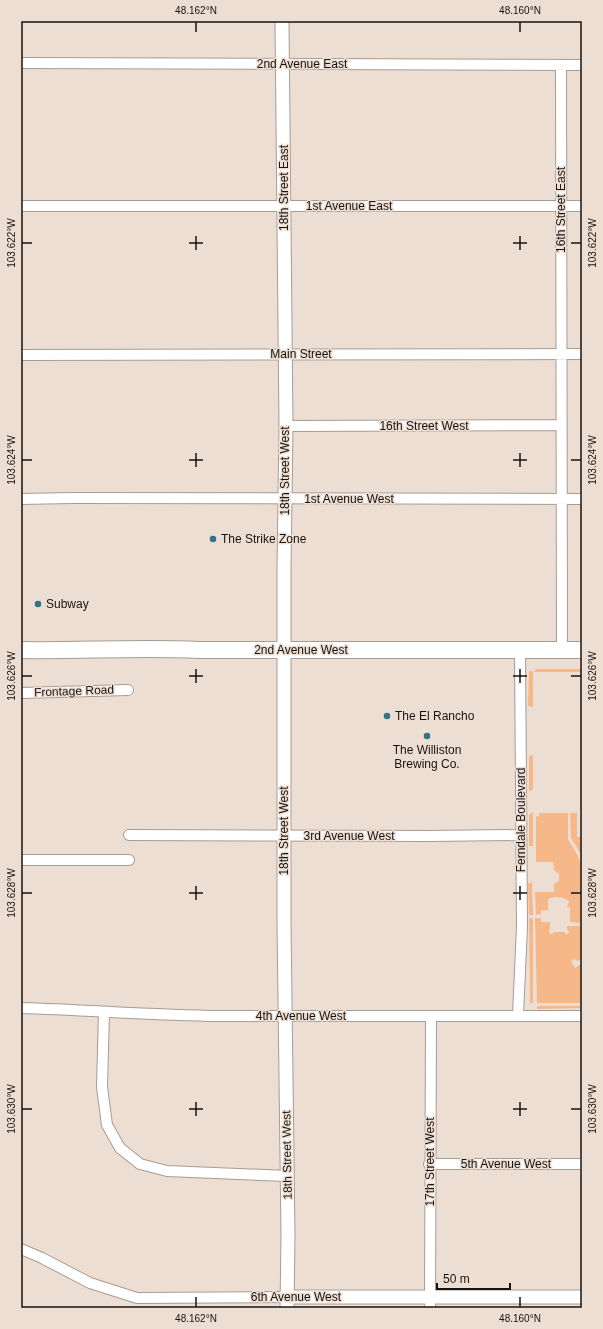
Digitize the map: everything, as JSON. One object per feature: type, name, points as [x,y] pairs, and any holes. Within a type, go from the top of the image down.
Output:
[{"type":"main road","name":"2nd Avenue West","points":[[21,650],[59,651],[168,648],[199,650],[582,650]]},
{"type":"street","name":"18th Street East","points":[[282,21],[285,354]]},
{"type":"street","name":"2nd Avenue East","points":[[21,63],[582,65]]},
{"type":"street","name":"16th Street East","points":[[561,65],[561,354]]},
{"type":"street","name":"1st Avenue East","points":[[21,206],[582,206]]},
{"type":"street","name":"18th Street West","points":[[285,354],[284,836],[287,1303]]},
{"type":"street","points":[[561,354],[562,651]]},
{"type":"street","name":"Main Street","points":[[21,355],[582,354]]},
{"type":"street","name":"16th Street West","points":[[286,426],[562,425]]},
{"type":"street","name":"1st Avenue West","points":[[21,499],[582,499]]},
{"type":"street","name":"Ferndale Boulevard","points":[[518,1015],[522,927],[520,649]]},
{"type":"street","name":"Frontage Road","points":[[21,693],[128,690]]},
{"type":"street","name":"3rd Avenue West","points":[[129,835],[521,835]]},
{"type":"street","points":[[21,860],[129,860]]},
{"type":"street","name":"4th Avenue West","points":[[21,1008],[104,1012],[285,1016],[582,1016]]},
{"type":"street","points":[[104,1012],[102,1087],[107,1125],[120,1148],[140,1164],[167,1171],[287,1176]]},
{"type":"street","name":"17th Street West","points":[[430,1303],[429,1164],[431,1016]]},
{"type":"street","name":"5th Avenue West","points":[[429,1164],[582,1164]]},
{"type":"street","name":"6th Avenue West","points":[[21,1249],[42,1258],[90,1283],[137,1303],[430,1303],[582,1297]]},
{"type":"shaded area","points":[[535,669],[582,669],[582,672],[535,672]]},
{"type":"shaded area","points":[[529,671],[533,671],[533,707],[528,706]]},
{"type":"shaded area","points":[[533,755],[533,789],[529,792],[529,756]]},
{"type":"shaded area","points":[[533,812],[533,846],[529,846],[529,815]]},
{"type":"shaded area","points":[[539,813],[568,813],[568,839],[578,856],[582,867],[582,923],[570,922],[570,907],[567,907],[569,901],[561,897],[553,897],[548,899],[548,911],[541,910],[541,914],[536,915],[535,892],[554,892],[554,884],[559,881],[559,874],[554,870],[553,862],[536,862],[536,816],[539,817]]},
{"type":"shaded area","points":[[570,813],[577,813],[577,837],[582,837],[582,852],[580,853],[571,838]]},
{"type":"shaded area","points":[[532,882],[533,915],[529,915],[528,884]]},
{"type":"shaded area","points":[[529,918],[533,918],[533,1003],[530,1003]]},
{"type":"shaded area","points":[[535,918],[541,918],[541,922],[550,922],[550,934],[554,932],[564,932],[568,934],[569,932],[567,926],[582,926],[582,959],[577,961],[575,959],[571,961],[575,968],[582,963],[582,1003],[537,1003]]},
{"type":"shaded area","points":[[537,1006],[582,1006],[582,1008],[537,1009]]},
{"type":"place","name":"The Strike Zone","points":[[213,539]]},
{"type":"place","name":"Subway","points":[[38,604]]},
{"type":"place","name":"The El Rancho","points":[[387,716]]},
{"type":"place","name":"The Williston Brewing Co.","points":[[427,736]]}]
